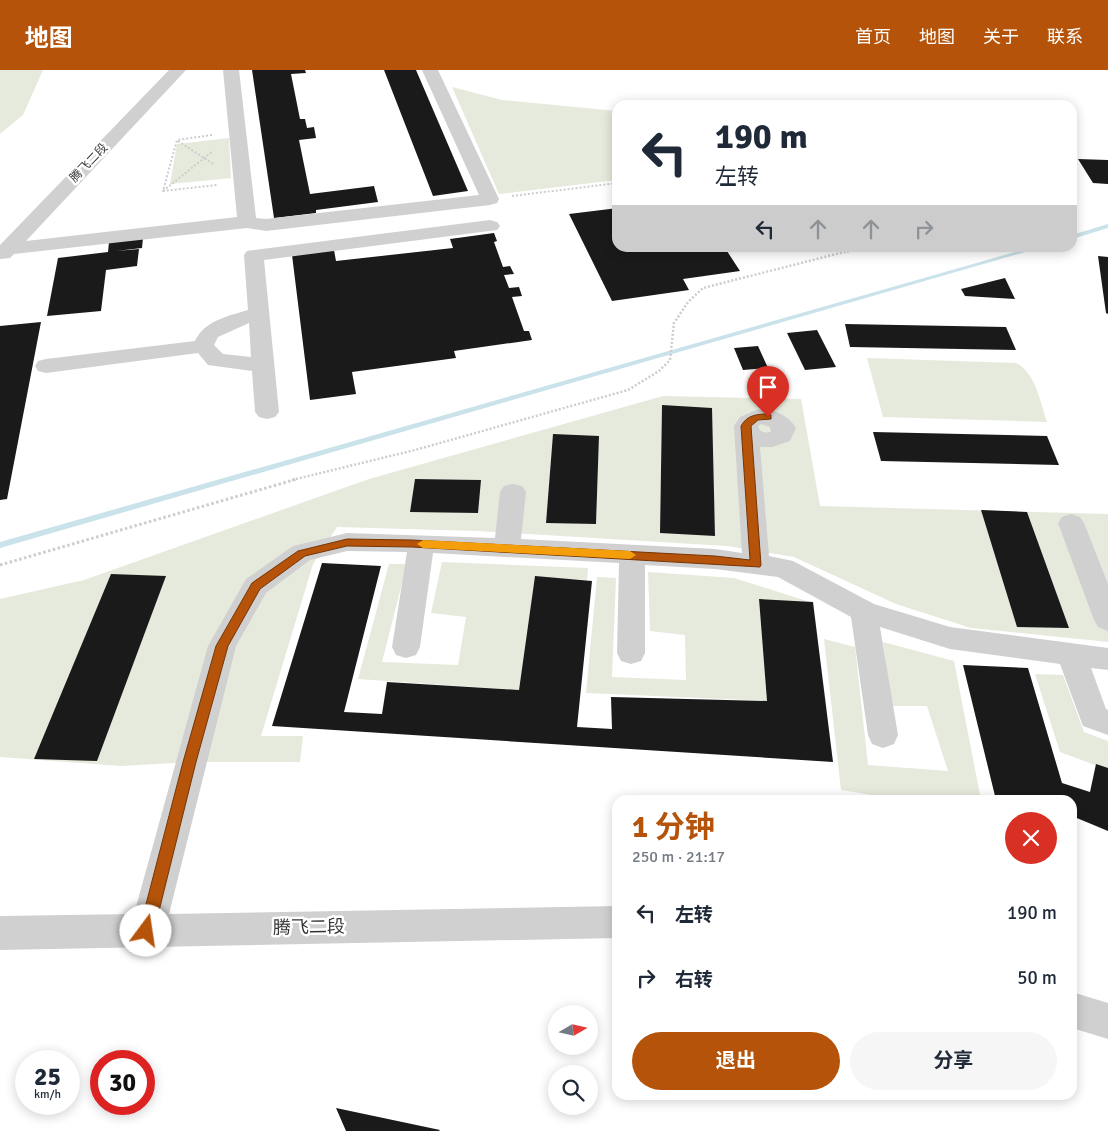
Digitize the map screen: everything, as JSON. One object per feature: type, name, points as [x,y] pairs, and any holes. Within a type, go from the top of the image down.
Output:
[{"type":"street","name":"腾飞二段","points":[[4,253],[178,70]]},
{"type":"street","points":[[231,70],[246,222]]},
{"type":"street","points":[[4,253],[246,222],[266,225],[490,199],[430,70]]},
{"type":"street","points":[[266,225],[270,253]]},
{"type":"street","points":[[267,412],[254,254],[490,226]]},
{"type":"street","points":[[203,346],[209,333],[234,321],[259,314]]},
{"type":"street","points":[[203,346],[216,360],[263,365]]},
{"type":"street","points":[[46,366],[203,346]]},
{"type":"street","points":[[746,430],[756,565]]},
{"type":"street","points":[[507,548],[512,492]]},
{"type":"street","points":[[1071,523],[1108,620]]},
{"type":"street","points":[[146,931],[222,646],[256,586],[302,553],[347,542],[421,544],[715,560],[784,568],[864,611],[950,638],[1108,659]]},
{"type":"street","points":[[406,647],[421,544]]},
{"type":"street","points":[[631,652],[632,555]]},
{"type":"street","points":[[864,611],[884,735]]},
{"type":"street","points":[[1071,654],[1094,717],[1108,722]]},
{"type":"street","name":"腾飞二段","points":[[0,933],[612,922]]},
{"type":"street","points":[[1077,1012],[1108,1021]]},
{"type":"path","points":[[177,140],[237,132]]},
{"type":"path","points":[[163,190],[237,132]]},
{"type":"path","points":[[177,140],[242,183]]},
{"type":"path","points":[[163,190],[177,140]]},
{"type":"path","points":[[163,190],[242,183]]},
{"type":"path","points":[[490,199],[612,184]]},
{"type":"path","points":[[0,565],[303,477],[415,450],[628,390],[659,371],[670,360],[674,322],[688,302],[703,288],[846,252]]},
{"type":"shaded area","points":[[0,70],[43,70],[23,115],[0,134]]},
{"type":"shaded area","points":[[452,87],[502,100],[612,111],[612,181],[499,194]]},
{"type":"shaded area","points":[[229,138],[231,178],[170,184],[177,144]]},
{"type":"shaded area","points":[[867,358],[1016,363],[1023,368],[1033,381],[1047,422],[883,417]]},
{"type":"shaded area","points":[[663,396],[801,399],[820,506],[1108,514],[1108,642],[971,628],[896,604],[794,557],[727,546],[477,531],[337,527],[313,564],[261,736],[303,736],[300,762],[190,762],[121,766],[0,757],[0,599],[84,580],[369,479]],"holes":[[[662,406],[711,408],[715,536],[660,532]],[[553,435],[599,436],[596,524],[546,522]],[[415,479],[480,480],[477,513],[410,511]]]},
{"type":"shaded area","points":[[442,562],[588,568],[587,580],[535,577],[519,690],[358,679],[389,564],[407,564],[382,662],[458,665],[466,617],[431,613]]},
{"type":"shaded area","points":[[648,572],[734,578],[810,602],[759,600],[767,701],[586,693],[597,577],[616,578],[612,677],[686,680],[685,635],[650,631]]},
{"type":"shaded area","points":[[824,639],[855,647],[868,765],[948,771],[927,706],[892,706],[883,642],[954,661],[980,795],[872,795],[841,790]]},
{"type":"shaded area","points":[[1035,674],[1063,675],[1084,732],[1108,741],[1108,770],[1060,752]]},
{"type":"building","points":[[252,70],[305,70],[306,73],[291,74],[300,119],[305,119],[307,128],[314,127],[316,138],[299,140],[310,194],[374,186],[378,202],[316,210],[316,213],[274,218]]},
{"type":"building","points":[[384,70],[416,70],[468,191],[433,196]]},
{"type":"building","points":[[1078,159],[1108,160],[1108,184],[1093,183]]},
{"type":"building","points":[[612,209],[612,252],[728,252],[740,271],[683,279],[689,290],[612,301],[569,214]]},
{"type":"building","points":[[494,233],[497,241],[494,242],[503,267],[510,266],[514,274],[504,275],[509,288],[519,287],[522,296],[512,297],[524,331],[529,331],[532,340],[454,351],[456,358],[352,372],[356,394],[310,400],[292,255],[334,250],[336,261],[453,248],[450,239]]},
{"type":"building","points":[[143,238],[142,248],[116,251],[139,249],[137,266],[106,270],[101,311],[47,316],[58,258],[108,252],[109,242]]},
{"type":"building","points":[[1098,256],[1108,257],[1108,314],[1106,313]]},
{"type":"building","points":[[1005,278],[1015,299],[965,296],[961,289]]},
{"type":"building","points":[[41,322],[7,499],[0,500],[0,326]]},
{"type":"building","points":[[845,324],[1006,327],[1016,350],[850,347]]},
{"type":"building","points":[[817,330],[836,367],[805,370],[787,333]]},
{"type":"building","points":[[758,346],[768,368],[743,370],[734,348]]},
{"type":"building","points":[[662,405],[712,408],[715,536],[660,533]]},
{"type":"building","points":[[873,432],[1047,436],[1059,465],[881,461]]},
{"type":"building","points":[[553,434],[599,436],[596,524],[546,523]]},
{"type":"building","points":[[415,479],[481,480],[478,513],[410,512]]},
{"type":"building","points":[[981,510],[1027,512],[1069,628],[1017,627]]},
{"type":"building","points":[[322,563],[381,566],[344,712],[382,714],[387,682],[519,690],[535,576],[592,581],[577,727],[612,729],[611,697],[767,701],[759,599],[813,602],[833,762],[272,726]]},
{"type":"building","points":[[111,574],[166,576],[97,761],[34,759]]},
{"type":"building","points":[[963,665],[1028,668],[1062,783],[1090,792],[1096,764],[1108,768],[1108,831],[1077,818],[1077,795],[995,795]]},
{"type":"building","points":[[336,1108],[440,1130],[346,1131]]},
{"type":"waterway","points":[[1077,235],[1108,226]]},
{"type":"waterway","points":[[0,545],[1021,252]]},
{"type":"slow traffic","points":[[423,544],[630,555]]},
{"type":"route","points":[[146,931],[222,646],[256,586],[302,553],[347,542],[412,543],[649,556],[715,560],[756,565],[746,426],[751,419],[762,416],[768,417]]}]
